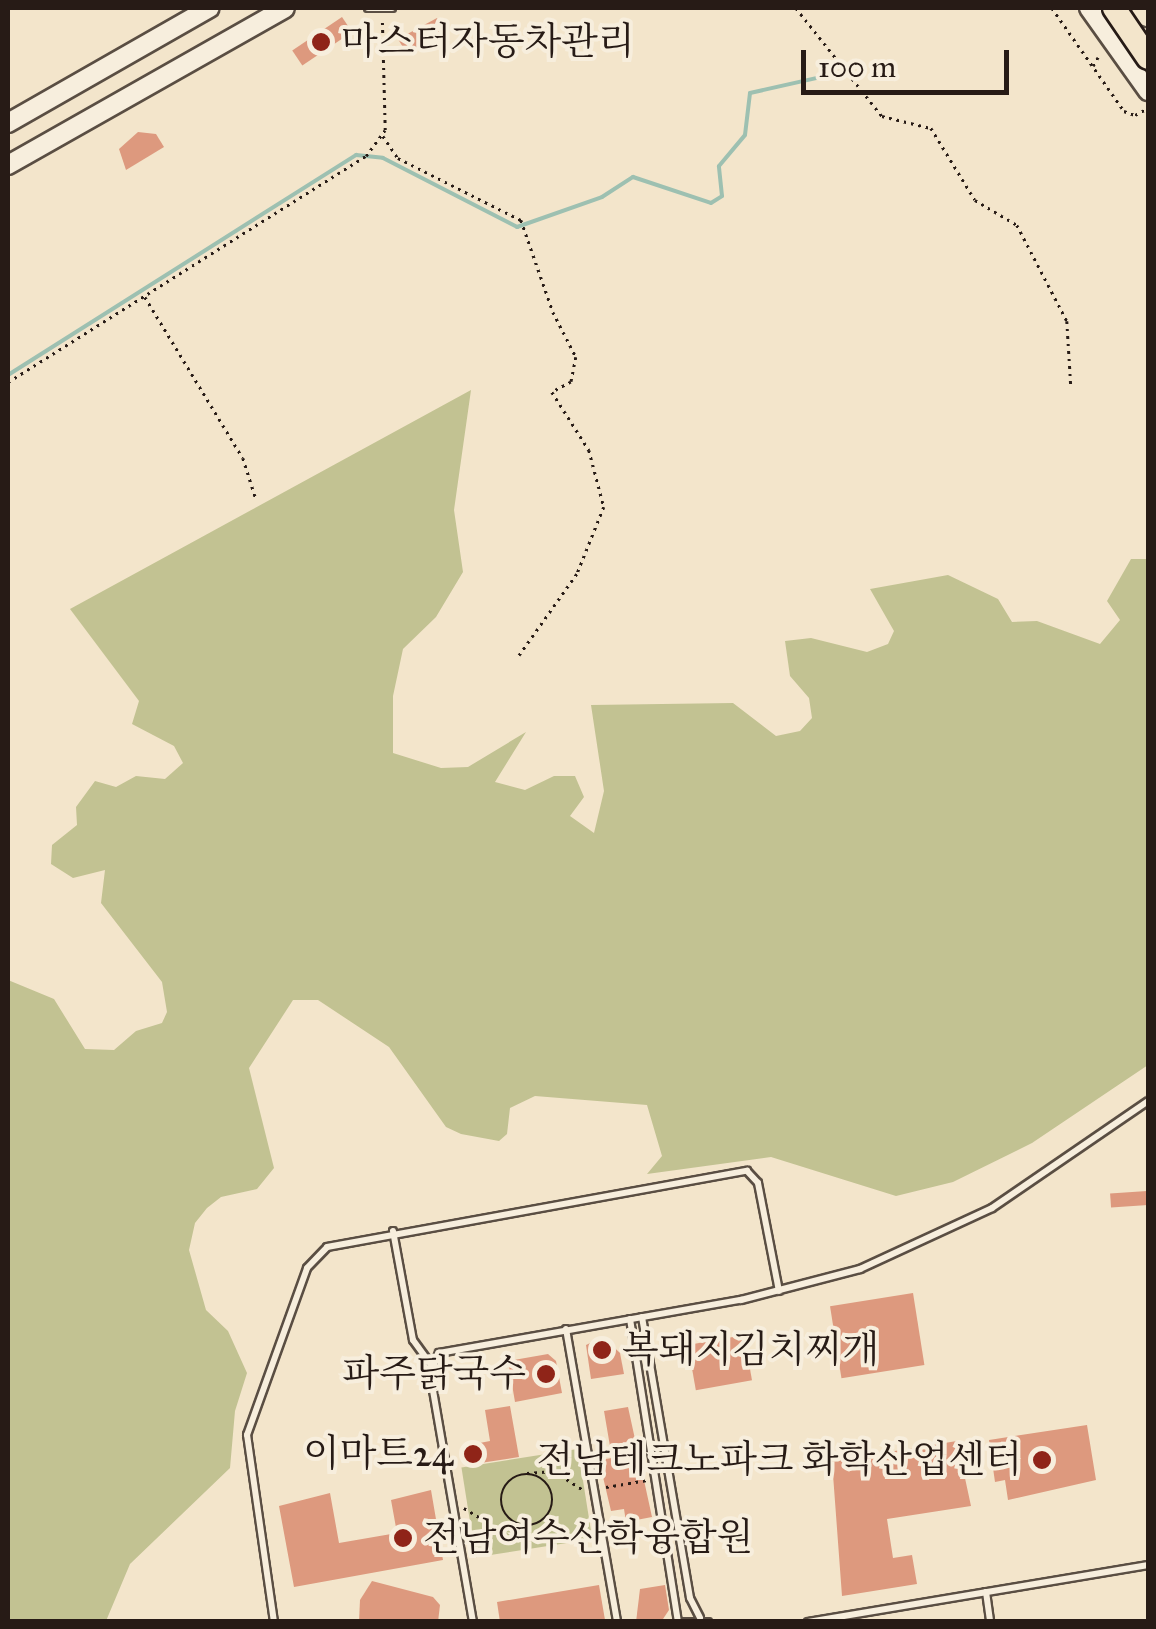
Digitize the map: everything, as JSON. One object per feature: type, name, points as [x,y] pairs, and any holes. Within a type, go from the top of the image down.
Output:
[{"type":"highway","points":[[1114,8],[1148,58]]},
{"type":"highway","points":[[1144,8],[1148,15]]},
{"type":"street","points":[[8,123],[210,8]]},
{"type":"street","points":[[8,165],[284,8]]},
{"type":"street","points":[[1089,8],[1148,91]]},
{"type":"lane","points":[[368,8],[392,8]]},
{"type":"lane","points":[[431,1365],[445,1349],[779,1292],[860,1270],[966,1222],[1148,1101]]},
{"type":"lane","points":[[274,1622],[246,1448],[251,1412],[315,1256],[339,1241],[747,1171],[758,1183],[779,1292]]},
{"type":"lane","points":[[393,1231],[413,1340],[431,1365],[473,1622]]},
{"type":"lane","points":[[630,1318],[679,1622],[704,1620],[690,1596],[642,1317]]},
{"type":"lane","points":[[566,1329],[616,1622]]},
{"type":"lane","points":[[808,1622],[1148,1565]]},
{"type":"lane","points":[[986,1592],[990,1622]]},
{"type":"path","points":[[796,8],[882,116],[931,128],[975,200],[1017,225],[1066,321],[1071,386]]},
{"type":"path","points":[[1052,8],[1128,113],[1148,108]]},
{"type":"path","points":[[8,382],[366,156],[382,136],[381,10]]},
{"type":"path","points":[[1092,68],[1098,57]]},
{"type":"path","points":[[382,136],[398,158],[523,223],[553,312],[576,356],[574,378],[552,392],[589,450],[604,499],[577,574],[519,656]]},
{"type":"path","points":[[144,295],[244,458],[256,500]]},
{"type":"path","points":[[528,1527],[507,1518],[501,1501],[511,1479],[554,1471],[581,1490],[658,1478]]},
{"type":"path","points":[[454,1510],[471,1508],[500,1529],[528,1527],[547,1518],[554,1501],[548,1484],[526,1474]]},
{"type":"green space","points":[[471,390],[454,510],[463,572],[436,617],[403,649],[393,696],[393,753],[441,768],[468,767],[526,732],[495,782],[525,790],[554,776],[575,776],[584,797],[570,816],[594,833],[604,791],[591,705],[733,703],[776,736],[800,731],[812,718],[809,698],[790,676],[785,641],[811,638],[867,652],[888,644],[894,631],[870,589],[948,575],[998,599],[1012,622],[1037,621],[1100,644],[1120,620],[1107,601],[1131,559],[1148,559],[1148,1065],[1032,1143],[953,1182],[896,1196],[771,1157],[647,1174],[662,1156],[647,1105],[535,1096],[510,1108],[507,1134],[499,1141],[461,1134],[446,1127],[389,1047],[318,1000],[293,1000],[249,1068],[274,1168],[257,1189],[221,1197],[207,1208],[195,1223],[189,1250],[206,1310],[228,1331],[247,1373],[235,1411],[230,1468],[130,1564],[106,1621],[8,1621],[8,980],[54,999],[85,1049],[114,1050],[136,1031],[162,1023],[167,1012],[162,982],[101,903],[105,870],[73,878],[51,864],[52,845],[77,825],[76,807],[95,781],[116,787],[136,776],[165,779],[183,763],[174,746],[132,724],[139,701],[70,609]]},
{"type":"green space","points":[[578,1449],[592,1539],[476,1557],[461,1467]]},
{"type":"building","points":[[342,17],[352,32],[302,65],[292,51]]},
{"type":"building","points":[[437,18],[444,30],[407,54],[398,39]]},
{"type":"building","points":[[138,132],[156,134],[164,147],[126,170],[119,149]]},
{"type":"building","points":[[1147,1191],[1148,1205],[1111,1208],[1110,1194]]},
{"type":"building","points":[[913,1293],[924,1365],[841,1378],[830,1306]]},
{"type":"building","points":[[744,1335],[752,1380],[696,1390],[688,1345]]},
{"type":"building","points":[[603,1337],[620,1353],[624,1374],[591,1379],[586,1345]]},
{"type":"building","points":[[548,1354],[556,1361],[562,1393],[515,1402],[508,1361]]},
{"type":"building","points":[[510,1406],[519,1457],[467,1465],[464,1446],[490,1441],[485,1410]]},
{"type":"building","points":[[628,1407],[652,1517],[626,1522],[624,1509],[611,1511],[599,1460],[612,1458],[604,1411]]},
{"type":"building","name":"전남테크노파크 화학산업센터","points":[[1087,1425],[1096,1480],[1008,1500],[1005,1480],[995,1482],[989,1440]]},
{"type":"building","points":[[957,1441],[971,1506],[887,1519],[893,1558],[912,1555],[917,1584],[842,1596],[832,1461]]},
{"type":"building","name":"전남여수산학융합원","points":[[431,1490],[443,1560],[294,1587],[279,1506],[330,1493],[339,1543],[397,1533],[391,1500]]},
{"type":"building","points":[[372,1581],[433,1597],[440,1605],[438,1622],[359,1622],[360,1600]]},
{"type":"building","points":[[599,1585],[605,1620],[500,1622],[497,1602]]},
{"type":"building","points":[[665,1585],[669,1610],[661,1622],[636,1622],[640,1589]]},
{"type":"waterway","points":[[8,375],[356,155],[383,158],[517,227],[602,197],[633,177],[711,203],[722,196],[719,166],[745,135],[750,93],[834,74]]},
{"type":"place","name":"마스터자동차관리","points":[[321,42]]},
{"type":"place","name":"복돼지김치찌개","points":[[602,1350]]},
{"type":"place","name":"파주닭국수","points":[[546,1374]]},
{"type":"place","name":"이마트24","points":[[473,1454]]},
{"type":"place","name":"전남테크노파크 화학산업센터","points":[[1042,1460]]},
{"type":"place","name":"전남여수산학융합원","points":[[403,1538]]}]
